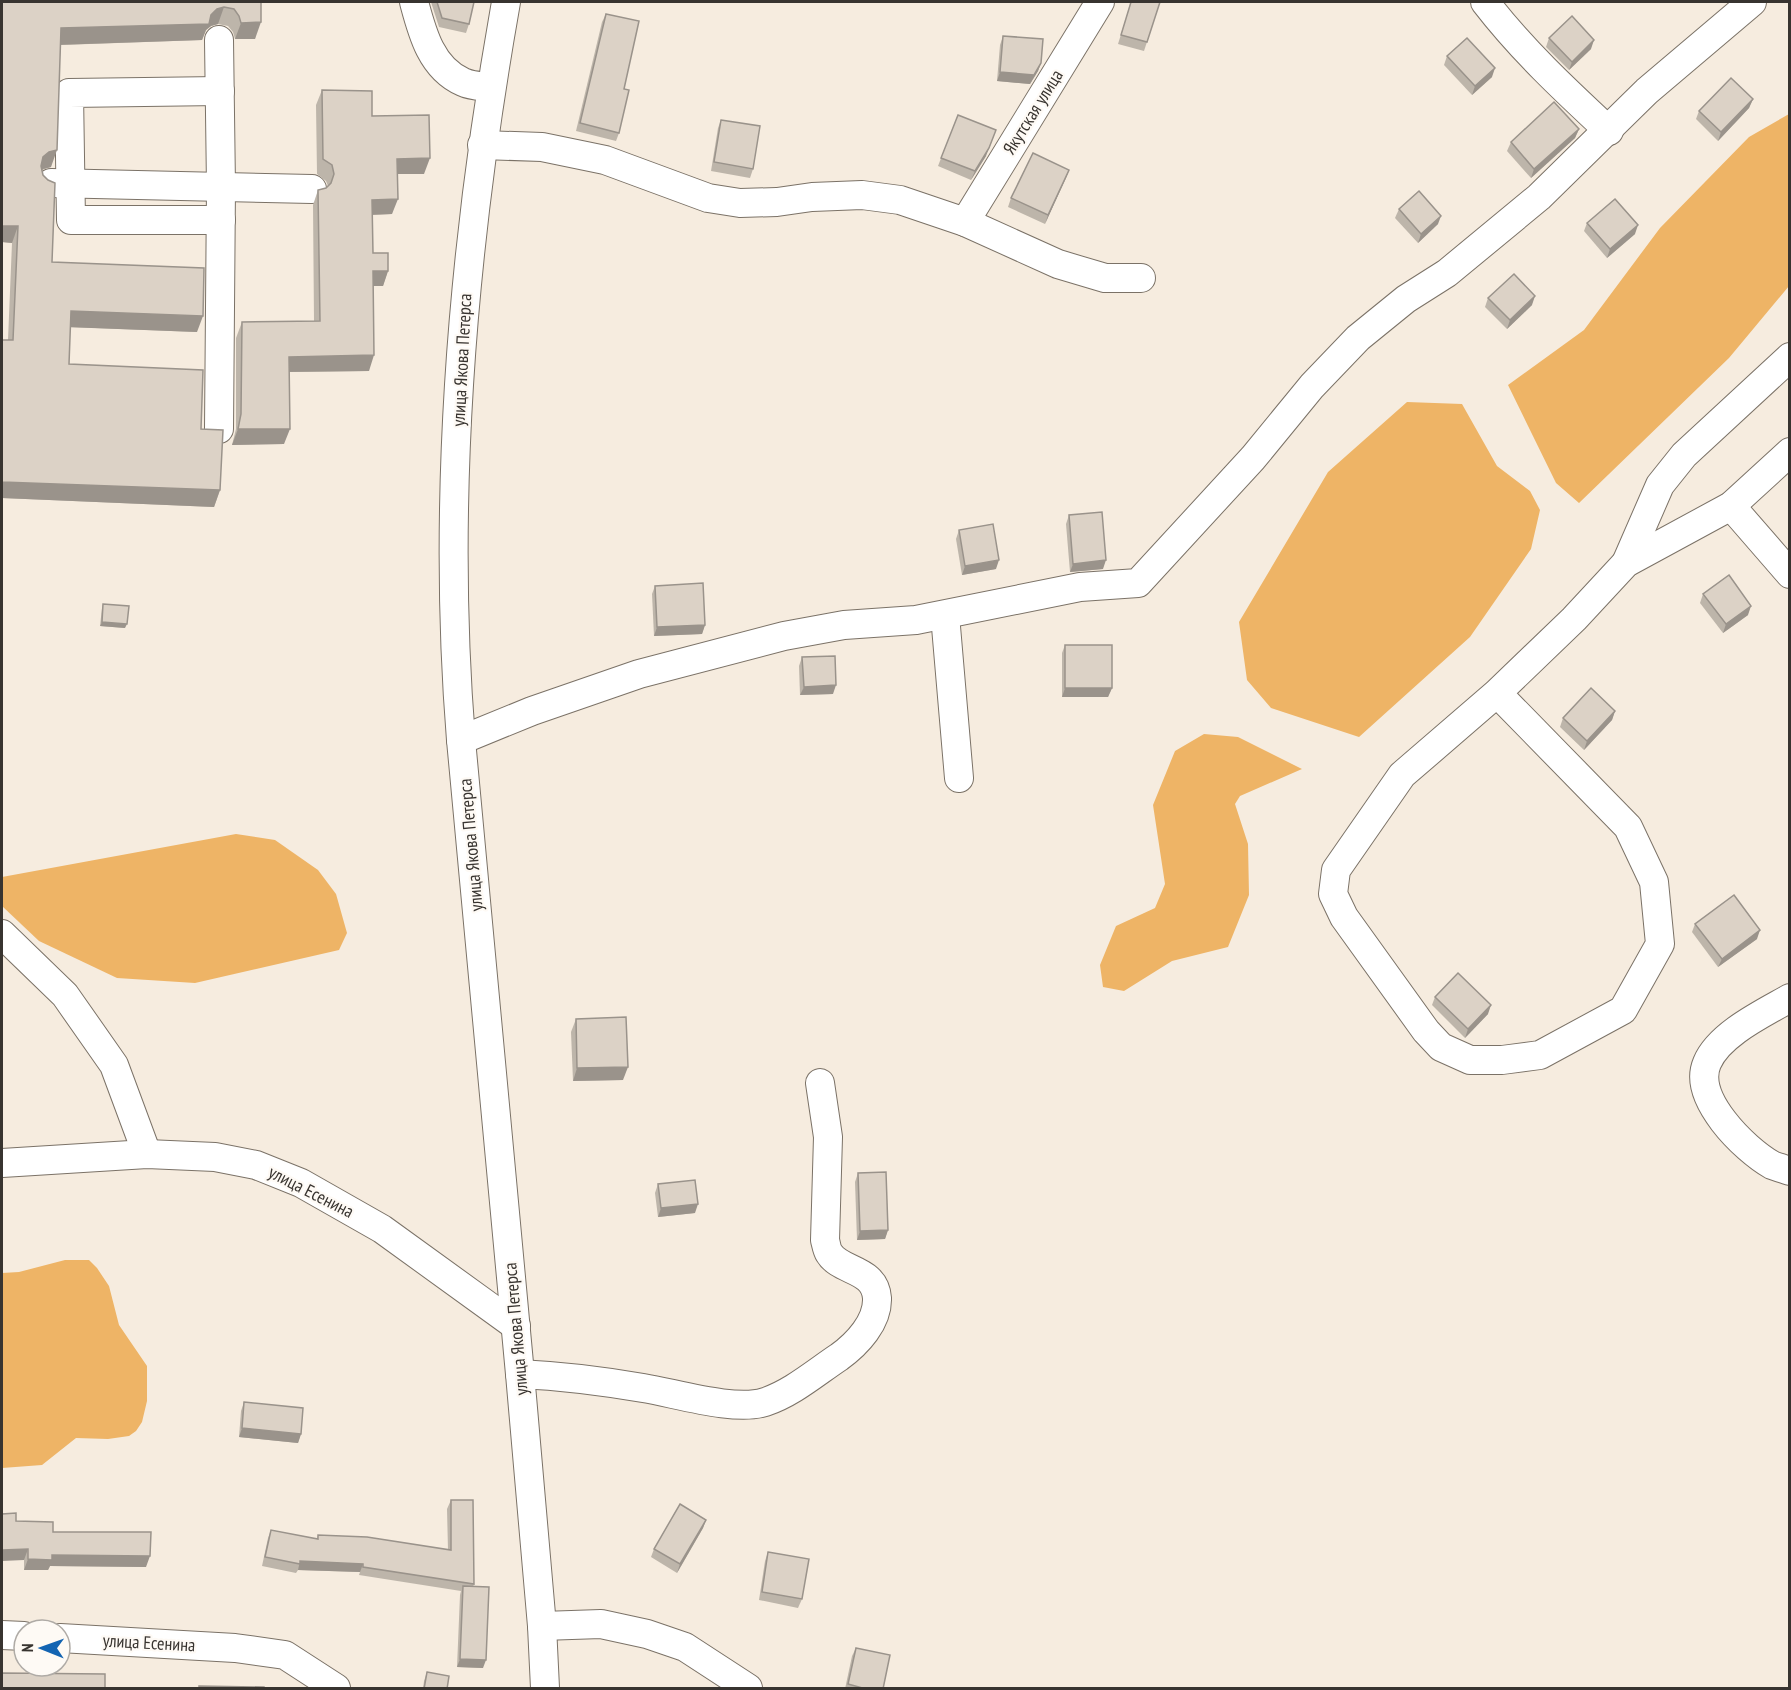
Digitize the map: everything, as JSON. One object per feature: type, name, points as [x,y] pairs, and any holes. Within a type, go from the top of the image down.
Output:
[{"type":"street","points":[[414,2],[424,39],[442,68],[463,82],[490,87]]},
{"type":"street","name":"улица Якова Петерса","points":[[506,2],[490,87],[466,287],[453,518],[456,681],[516,1326],[542,1626],[544,1689]]},
{"type":"street","name":"Якутская улица","points":[[965,222],[1101,2]]},
{"type":"street","points":[[1485,2],[1507,31],[1547,74],[1609,131]]},
{"type":"street","points":[[461,740],[532,711],[639,674],[773,639],[844,625],[916,620],[1080,587],[1138,583],[1253,458],[1312,386],[1358,338],[1406,299],[1447,273],[1539,197],[1609,131],[1647,91],[1752,2]]},
{"type":"street","points":[[219,40],[221,187],[219,429]]},
{"type":"street","points":[[220,91],[69,93],[60,183],[71,220],[221,220]]},
{"type":"street","points":[[482,145],[542,147],[605,160],[708,198],[729,201],[777,202],[812,197],[862,195],[900,200],[965,222],[1058,264],[1105,278],[1142,278]]},
{"type":"street","points":[[60,183],[312,189]]},
{"type":"street","points":[[1626,563],[1660,485],[1684,455],[1790,357]]},
{"type":"street","points":[[1497,693],[1628,827],[1654,882],[1660,944],[1623,1010],[1540,1055],[1502,1060],[1470,1060],[1441,1047],[1426,1031],[1344,917],[1333,894],[1336,870],[1402,775],[1497,693],[1574,619],[1626,563],[1731,506],[1790,452]]},
{"type":"street","points":[[1731,506],[1790,574]]},
{"type":"street","points":[[945,615],[959,778]]},
{"type":"street","points":[[2,934],[65,995],[114,1065],[147,1154]]},
{"type":"street","points":[[1784,1160],[1750,1148],[1725,1123],[1709,1099],[1704,1080],[1707,1063],[1719,1047],[1740,1027],[1790,998]]},
{"type":"street","points":[[520,1374],[570,1376],[730,1404],[763,1402],[795,1388],[847,1351],[865,1332],[874,1317],[877,1296],[868,1278],[829,1254],[825,1240],[828,1137],[820,1083]]},
{"type":"street","name":"улица Есенина","points":[[2,1163],[147,1154],[215,1157],[256,1165],[301,1183],[382,1229],[516,1326]]},
{"type":"street","points":[[542,1626],[601,1624],[647,1634],[685,1647],[748,1689]]},
{"type":"street","name":"улица Есенина","points":[[72,1639],[235,1648],[285,1655],[336,1689]]},
{"type":"shaded area","points":[[1789,114],[1789,286],[1729,358],[1579,503],[1556,483],[1508,385],[1584,330],[1660,228],[1749,137]]},
{"type":"shaded area","points":[[1407,402],[1462,404],[1497,466],[1530,491],[1540,510],[1531,549],[1470,637],[1359,737],[1271,708],[1247,680],[1239,622],[1328,472]]},
{"type":"shaded area","points":[[1204,734],[1238,737],[1302,769],[1240,796],[1235,804],[1248,844],[1249,895],[1228,947],[1172,961],[1124,991],[1103,987],[1100,965],[1116,926],[1155,908],[1165,884],[1153,805],[1175,751]]},
{"type":"shaded area","points":[[236,834],[275,840],[318,870],[336,894],[347,933],[339,950],[195,983],[117,978],[39,941],[2,906],[2,877]]},
{"type":"shaded area","points":[[65,1260],[89,1260],[109,1286],[119,1325],[147,1366],[147,1401],[142,1422],[129,1436],[108,1439],[76,1438],[42,1465],[2,1468],[2,1273],[19,1272]]},
{"type":"building","points":[[2,2],[261,2],[261,22],[241,23],[234,9],[224,7],[217,9],[211,15],[209,24],[61,28],[57,150],[43,157],[41,166],[43,175],[55,183],[52,262],[204,268],[203,316],[71,311],[69,364],[203,370],[201,429],[223,430],[220,490],[2,482],[2,340],[13,340],[18,226],[2,226]]},
{"type":"building","points":[[437,2],[474,2],[469,24],[442,18]]},
{"type":"building","points":[[1131,2],[1160,2],[1147,42],[1121,35]]},
{"type":"building","points":[[606,14],[639,21],[624,89],[629,90],[619,133],[580,123]]},
{"type":"building","points":[[1572,16],[1594,40],[1572,62],[1549,38]]},
{"type":"building","points":[[1003,36],[1043,39],[1041,63],[1034,75],[1000,72]]},
{"type":"building","points":[[1467,38],[1495,68],[1475,86],[1447,56]]},
{"type":"building","points":[[1731,78],[1753,99],[1721,132],[1699,111]]},
{"type":"building","points":[[322,90],[372,91],[372,116],[429,115],[430,158],[397,159],[398,199],[372,200],[373,253],[388,253],[388,271],[373,271],[374,355],[289,357],[290,429],[238,429],[241,414],[242,322],[320,321],[318,190],[326,188],[331,183],[334,174],[332,165],[323,159]]},
{"type":"building","points":[[1554,102],[1579,129],[1534,169],[1511,142]]},
{"type":"building","points":[[958,115],[996,130],[989,148],[975,171],[941,158]]},
{"type":"building","points":[[721,120],[760,126],[753,169],[714,162]]},
{"type":"building","points":[[1033,153],[1069,170],[1048,215],[1011,198]]},
{"type":"building","points":[[1419,191],[1441,216],[1421,234],[1399,209]]},
{"type":"building","points":[[1615,199],[1638,225],[1610,249],[1587,223]]},
{"type":"building","points":[[1514,274],[1535,296],[1510,320],[1488,298]]},
{"type":"building","points":[[1102,512],[1106,560],[1073,564],[1069,515]]},
{"type":"building","points":[[993,524],[999,560],[965,566],[959,530]]},
{"type":"building","points":[[1729,575],[1751,606],[1726,624],[1703,594]]},
{"type":"building","points":[[703,583],[705,625],[657,627],[655,586]]},
{"type":"building","points":[[103,604],[129,606],[127,624],[102,622]]},
{"type":"building","points":[[1065,645],[1112,645],[1112,688],[1065,688]]},
{"type":"building","points":[[835,656],[836,685],[804,687],[802,657]]},
{"type":"building","points":[[1591,688],[1615,711],[1587,741],[1563,718]]},
{"type":"building","points":[[1734,895],[1760,930],[1722,959],[1695,924]]},
{"type":"building","points":[[1458,973],[1491,1005],[1468,1029],[1435,997]]},
{"type":"building","points":[[626,1017],[628,1067],[577,1068],[576,1019]]},
{"type":"building","points":[[886,1172],[888,1230],[860,1231],[858,1173]]},
{"type":"building","points":[[695,1180],[698,1204],[661,1208],[658,1184]]},
{"type":"building","points":[[244,1402],[303,1408],[301,1434],[242,1428]]},
{"type":"building","points":[[451,1500],[473,1500],[474,1584],[363,1567],[363,1564],[300,1561],[300,1564],[265,1557],[271,1530],[318,1539],[318,1535],[367,1537],[451,1550]]},
{"type":"building","points":[[680,1504],[706,1520],[680,1564],[654,1549]]},
{"type":"building","points":[[16,1513],[16,1521],[53,1522],[53,1532],[151,1532],[150,1556],[52,1555],[52,1560],[28,1559],[28,1549],[2,1550],[2,1514]]},
{"type":"building","points":[[768,1552],[809,1559],[802,1599],[762,1592]]},
{"type":"building","points":[[463,1586],[489,1587],[486,1660],[460,1659]]},
{"type":"building","points":[[856,1648],[890,1655],[883,1689],[866,1689],[848,1684]]},
{"type":"building","points":[[427,1672],[449,1676],[447,1689],[424,1689]]},
{"type":"building","points":[[2,1673],[12,1673],[12,1678],[72,1678],[72,1674],[105,1674],[105,1689],[2,1689]]},
{"type":"building","points":[[199,1686],[264,1687],[264,1689],[199,1689]]}]
